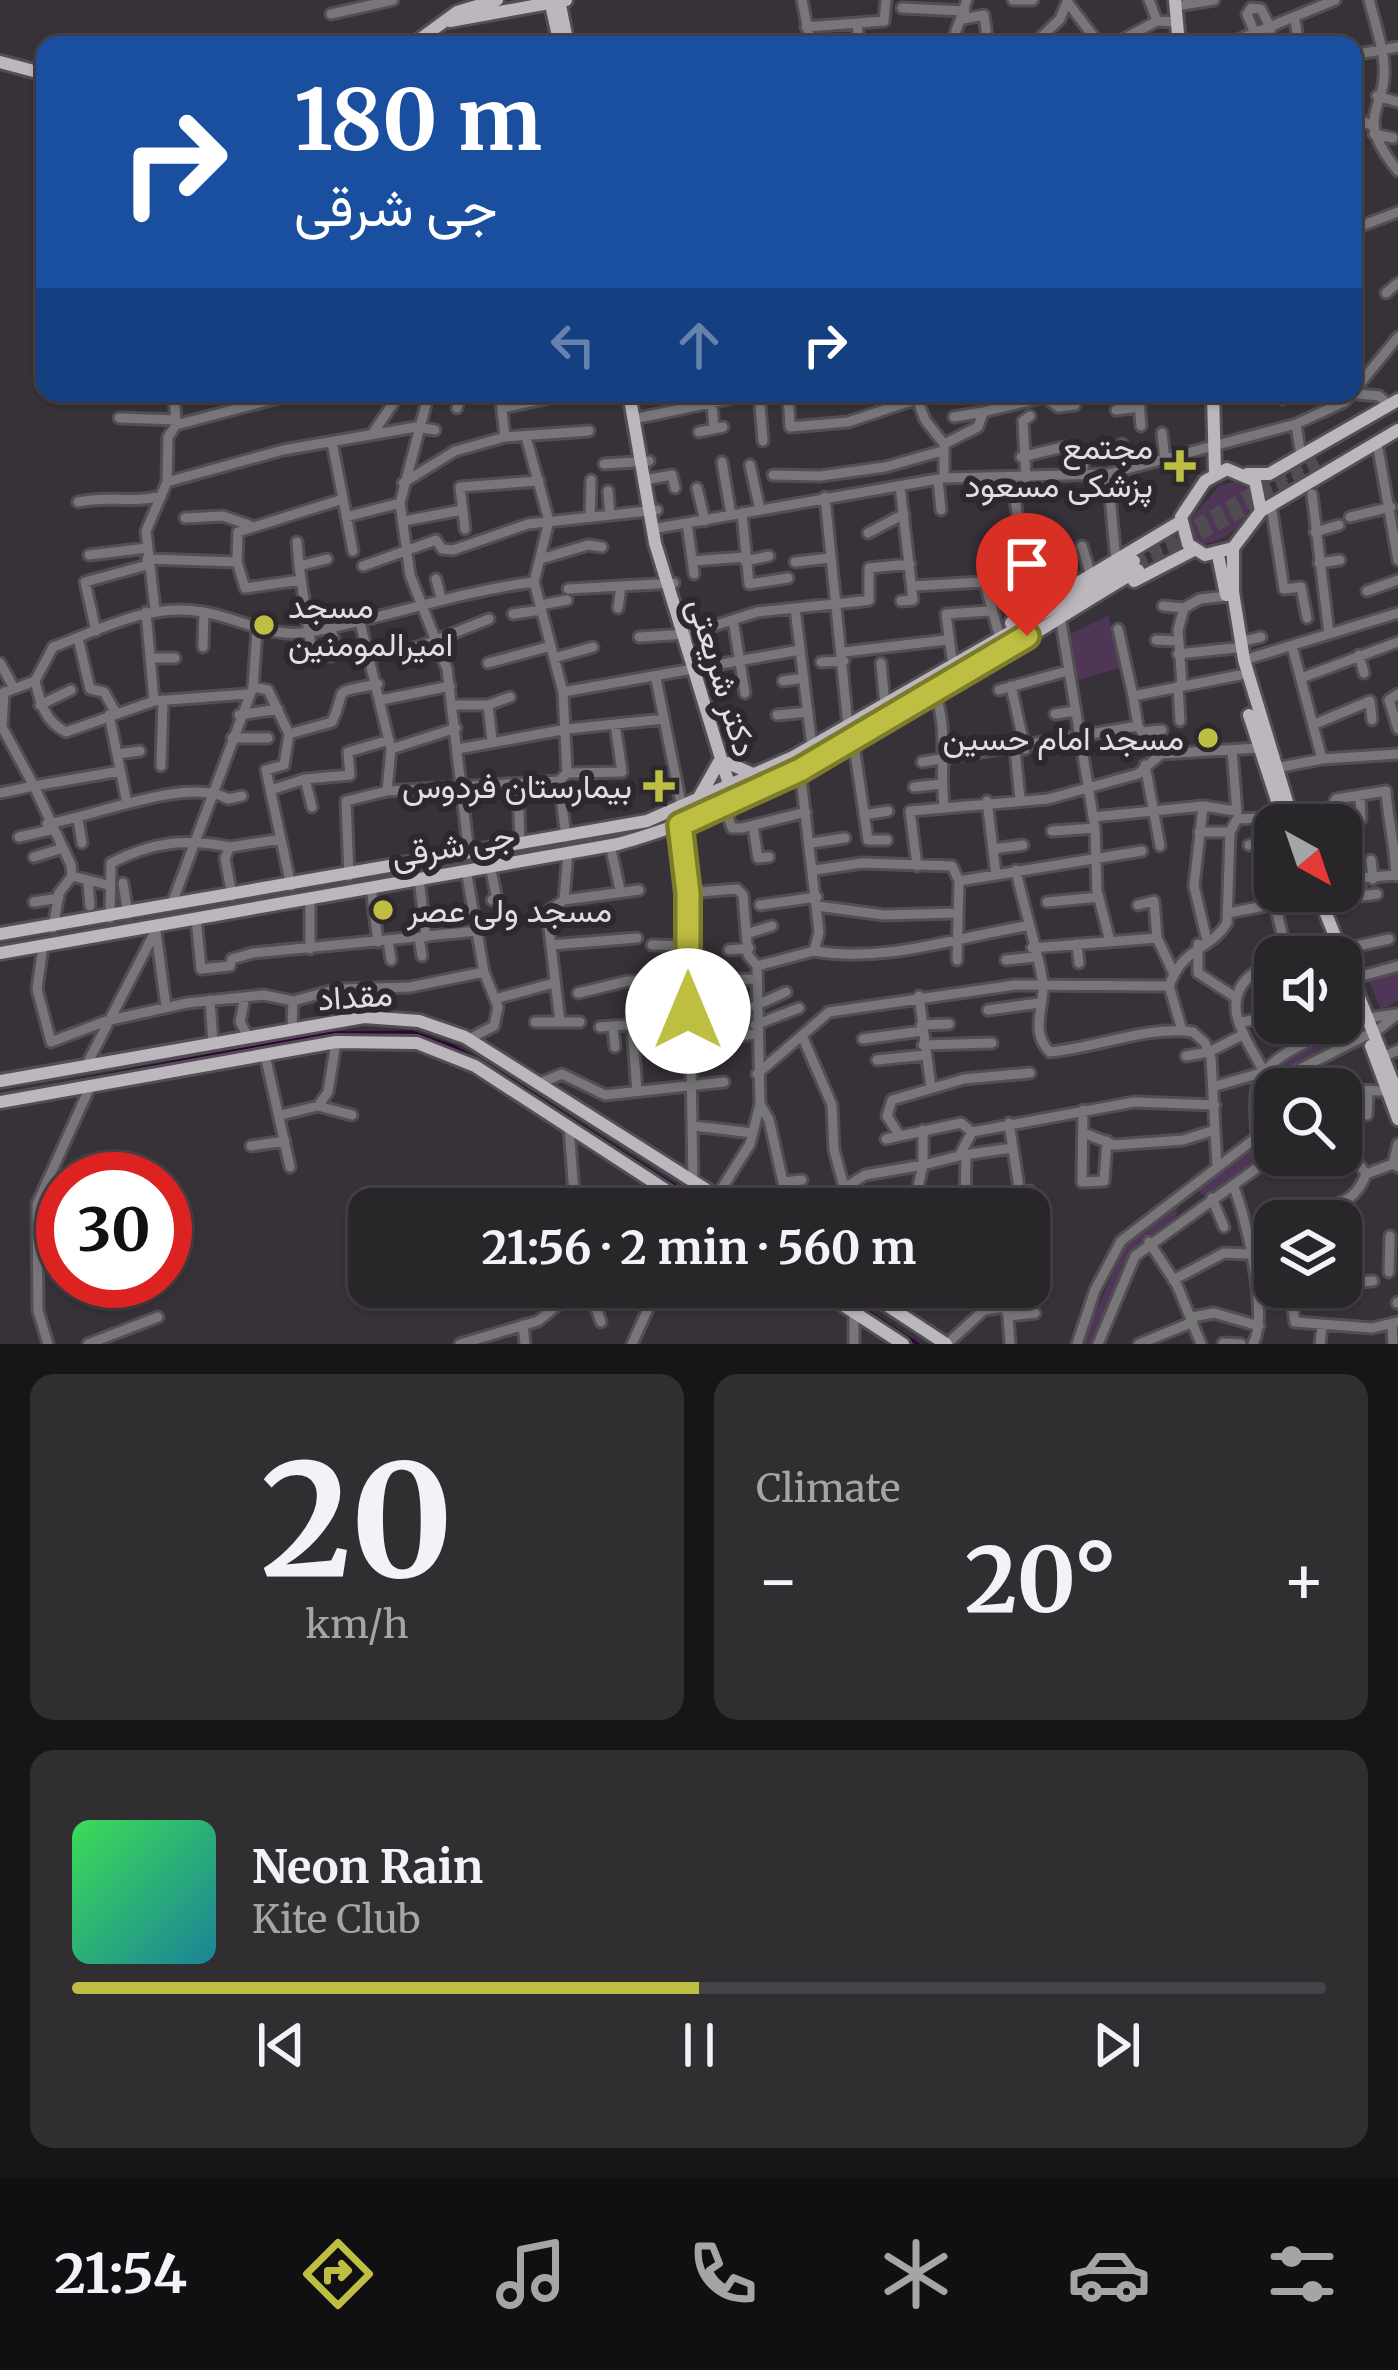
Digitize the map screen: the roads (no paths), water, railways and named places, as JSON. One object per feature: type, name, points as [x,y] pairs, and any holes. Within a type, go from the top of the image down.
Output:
[{"type":"main road","points":[[426,36],[457,12],[497,0]]},
{"type":"main road","points":[[450,21],[560,2],[563,36]]},
{"type":"main road","points":[[1175,3],[1178,36]]},
{"type":"main road","points":[[0,62],[36,72]]},
{"type":"main road","name":"دکتر شریعتی","points":[[635,402],[656,528],[724,762],[729,806]]},
{"type":"main road","points":[[1214,402],[1215,474],[1189,501],[1180,522],[1138,564],[1061,622],[948,689],[931,686],[952,658],[1115,561],[1138,564],[1194,550],[1218,555],[1232,548],[1313,460],[1395,404]]},
{"type":"main road","points":[[1215,474],[1268,474],[1377,443],[1398,429]]},
{"type":"main road","points":[[1313,460],[1398,429]]},
{"type":"main road","points":[[1218,449],[1260,490],[1266,508]]},
{"type":"main road","points":[[1180,522],[1194,550]]},
{"type":"main road","points":[[1232,548],[1240,675],[1258,748],[1282,804]]},
{"type":"main road","points":[[1218,555],[1285,804]]},
{"type":"main road","name":"جی شرقی","points":[[0,953],[490,866],[688,806],[851,732],[1138,564]]},
{"type":"main road","name":"جی شرقی","points":[[0,934],[520,845],[610,845],[729,806],[800,770],[885,705],[931,686]]},
{"type":"main road","points":[[688,806],[724,762],[756,776]]},
{"type":"main road","points":[[1362,1014],[1394,1088]]},
{"type":"main road","name":"مقداد","points":[[0,1081],[292,1029],[394,1017],[469,1039],[700,1188]]},
{"type":"main road","points":[[1370,1034],[1394,1088],[1398,1119]]},
{"type":"main road","name":"مقداد","points":[[0,1102],[335,1042],[392,1040],[435,1048],[475,1066],[653,1188]]},
{"type":"main road","points":[[86,1066],[90,1087]]},
{"type":"main road","points":[[848,1308],[903,1344]]},
{"type":"main road","points":[[891,1308],[946,1344]]},
{"type":"street","points":[[331,14],[393,0]]},
{"type":"street","points":[[802,0],[808,36]]},
{"type":"street","points":[[806,27],[884,21],[886,0]]},
{"type":"street","points":[[1013,0],[1033,0]]},
{"type":"street","points":[[1149,0],[1157,21]]},
{"type":"street","points":[[1175,3],[1214,0]]},
{"type":"street","points":[[1298,36],[1300,0]]},
{"type":"street","points":[[1271,29],[1262,9],[1252,8],[1247,14],[1256,36],[1335,0]]},
{"type":"street","points":[[1369,0],[1383,57],[1373,130],[1398,171]]},
{"type":"street","points":[[1040,36],[1068,2],[1093,36]]},
{"type":"street","points":[[902,8],[984,15],[987,36]]},
{"type":"street","points":[[1129,36],[1157,21],[1177,22]]},
{"type":"street","points":[[857,25],[859,36]]},
{"type":"street","points":[[1362,53],[1398,47]]},
{"type":"street","points":[[1377,96],[1398,102]]},
{"type":"street","points":[[1362,123],[1393,138]]},
{"type":"street","points":[[1362,226],[1398,212]]},
{"type":"street","points":[[1386,293],[1398,283]]},
{"type":"street","points":[[1362,380],[1398,338]]},
{"type":"street","points":[[1362,394],[1395,404]]},
{"type":"street","points":[[160,766],[146,531],[167,482],[175,402]]},
{"type":"street","points":[[119,418],[176,422],[259,402]]},
{"type":"street","points":[[372,435],[394,402]]},
{"type":"street","points":[[426,402],[400,503],[421,603],[438,639],[450,686],[469,854]]},
{"type":"street","points":[[457,408],[459,402]]},
{"type":"street","points":[[501,402],[505,437]]},
{"type":"street","points":[[502,408],[520,402]]},
{"type":"street","points":[[638,419],[715,402]]},
{"type":"street","points":[[759,402],[763,441]]},
{"type":"street","points":[[789,402],[790,427],[848,422],[900,402]]},
{"type":"street","points":[[918,402],[943,447],[941,510]]},
{"type":"street","points":[[772,475],[820,476],[885,467],[943,447],[978,427],[991,402]]},
{"type":"street","points":[[954,417],[1012,402]]},
{"type":"street","points":[[1052,402],[1058,407],[1075,406]]},
{"type":"street","points":[[1139,402],[1141,426]]},
{"type":"street","points":[[656,528],[941,479],[1108,473],[1218,449],[1296,424],[1335,402]]},
{"type":"street","points":[[699,432],[718,428],[712,403]]},
{"type":"street","points":[[1116,410],[1139,407]]},
{"type":"street","points":[[1026,478],[1021,457],[1023,421],[1030,416]]},
{"type":"street","points":[[1296,424],[1313,460]]},
{"type":"street","points":[[167,482],[332,442],[416,427],[435,430]]},
{"type":"street","points":[[403,483],[455,451],[505,437],[589,431]]},
{"type":"street","points":[[1162,433],[1165,461]]},
{"type":"street","points":[[526,437],[549,521],[544,558],[534,582],[563,692],[567,729],[564,900]]},
{"type":"street","points":[[332,442],[353,551]]},
{"type":"street","points":[[1377,443],[1398,560]]},
{"type":"street","points":[[1121,444],[1125,469]]},
{"type":"street","points":[[1021,457],[1063,447]]},
{"type":"street","points":[[1082,475],[1085,453]]},
{"type":"street","points":[[604,464],[645,461]]},
{"type":"street","points":[[722,462],[749,584],[788,578]]},
{"type":"street","points":[[750,465],[760,510]]},
{"type":"street","points":[[1108,473],[1115,561]]},
{"type":"street","points":[[648,480],[672,475],[675,488]]},
{"type":"street","points":[[1012,479],[1021,539]]},
{"type":"street","points":[[465,529],[460,487],[538,481]]},
{"type":"street","points":[[578,491],[591,486],[590,517]]},
{"type":"street","points":[[900,486],[914,600],[902,602]]},
{"type":"street","points":[[697,488],[705,521]]},
{"type":"street","points":[[608,491],[610,514]]},
{"type":"street","points":[[1312,494],[1329,634]]},
{"type":"street","points":[[79,502],[98,498],[124,504],[161,496]]},
{"type":"street","points":[[825,497],[868,840],[886,840]]},
{"type":"street","points":[[301,580],[245,588],[238,562],[238,532],[343,499]]},
{"type":"street","points":[[346,517],[400,503]]},
{"type":"street","points":[[1350,518],[1391,507]]},
{"type":"street","points":[[1266,508],[1284,589],[1301,587],[1307,618]]},
{"type":"street","points":[[404,521],[462,510]]},
{"type":"street","points":[[363,566],[436,540],[442,549],[453,550],[549,521],[653,510]]},
{"type":"street","points":[[868,532],[904,514]]},
{"type":"street","points":[[185,518],[223,516],[249,525]]},
{"type":"street","points":[[687,523],[694,574]]},
{"type":"street","points":[[1316,532],[1339,525]]},
{"type":"street","points":[[828,543],[842,538]]},
{"type":"street","points":[[1001,543],[1021,539],[1036,545],[1042,604]]},
{"type":"street","points":[[297,542],[312,653],[304,656]]},
{"type":"street","points":[[544,558],[588,545],[602,547]]},
{"type":"street","points":[[1082,546],[1091,575]]},
{"type":"street","points":[[89,555],[238,562]]},
{"type":"street","points":[[692,561],[718,565],[769,556]]},
{"type":"street","points":[[96,631],[85,582],[147,558]]},
{"type":"street","points":[[795,562],[830,558]]},
{"type":"street","points":[[299,566],[327,559]]},
{"type":"street","points":[[1319,563],[1340,560]]},
{"type":"street","points":[[639,637],[686,634],[795,608],[868,600],[868,562],[910,564]]},
{"type":"street","points":[[436,578],[441,598]]},
{"type":"street","points":[[912,586],[1037,579]]},
{"type":"street","points":[[1367,591],[1398,580]]},
{"type":"street","points":[[291,886],[266,770],[284,765],[289,734],[268,689],[158,701],[66,732],[54,726],[40,705],[35,680],[53,647],[150,611],[204,612],[257,631],[307,633],[441,598],[534,582]]},
{"type":"street","points":[[513,614],[541,608],[567,594],[670,583]]},
{"type":"street","points":[[986,584],[989,611],[998,631]]},
{"type":"street","points":[[619,608],[621,586]]},
{"type":"street","points":[[870,589],[886,586]]},
{"type":"street","points":[[1163,606],[1184,608],[1227,596]]},
{"type":"street","points":[[795,608],[812,747]]},
{"type":"street","points":[[1180,721],[1178,640],[1184,608]]},
{"type":"street","points":[[952,658],[946,614],[989,611]]},
{"type":"street","points":[[202,647],[204,612]]},
{"type":"street","points":[[1178,654],[1292,646],[1398,613]]},
{"type":"street","points":[[359,618],[390,744],[387,791]]},
{"type":"street","points":[[370,658],[489,619]]},
{"type":"street","points":[[734,620],[745,694]]},
{"type":"street","points":[[1061,622],[1094,822],[1100,897],[1120,956]]},
{"type":"street","points":[[330,626],[338,653],[331,656]]},
{"type":"street","points":[[1118,628],[1138,726],[1142,732],[1162,730]]},
{"type":"street","points":[[171,907],[250,691],[257,631]]},
{"type":"street","points":[[1047,631],[1062,648]]},
{"type":"street","points":[[1240,650],[1261,637]]},
{"type":"street","points":[[78,638],[91,689],[104,692],[112,714],[127,803]]},
{"type":"street","points":[[821,662],[946,640]]},
{"type":"street","points":[[1156,640],[1178,640]]},
{"type":"street","points":[[1304,677],[1329,674],[1359,655],[1398,642]]},
{"type":"street","points":[[1292,646],[1304,677],[1322,759]]},
{"type":"street","points":[[488,663],[593,647]]},
{"type":"street","points":[[563,692],[800,650]]},
{"type":"street","points":[[1359,655],[1364,673]]},
{"type":"street","points":[[150,658],[176,658]]},
{"type":"street","points":[[0,663],[6,691],[2,727],[34,785],[72,876]]},
{"type":"street","points":[[881,663],[885,705]]},
{"type":"street","points":[[998,690],[1067,670]]},
{"type":"street","points":[[1132,696],[1240,675]]},
{"type":"street","points":[[782,681],[803,678]]},
{"type":"street","points":[[656,679],[688,806]]},
{"type":"street","points":[[6,691],[35,680]]},
{"type":"street","points":[[289,734],[332,722],[334,700],[341,691],[378,684]]},
{"type":"street","points":[[381,700],[450,686]]},
{"type":"street","points":[[931,686],[944,741],[938,760],[944,805]]},
{"type":"street","points":[[1011,686],[1022,731],[1020,800]]},
{"type":"street","points":[[40,705],[71,690]]},
{"type":"street","points":[[1398,694],[1389,700],[1398,729]]},
{"type":"street","points":[[452,704],[488,705],[510,698]]},
{"type":"street","points":[[1315,724],[1370,701],[1372,720]]},
{"type":"street","points":[[488,705],[492,741]]},
{"type":"street","points":[[239,715],[278,709]]},
{"type":"street","points":[[1055,714],[1075,711]]},
{"type":"street","points":[[777,715],[808,712]]},
{"type":"street","points":[[458,749],[567,729],[664,719]]},
{"type":"street","points":[[349,876],[346,801],[387,791],[462,789],[622,772],[615,724]]},
{"type":"street","points":[[922,762],[1020,750],[1138,726]]},
{"type":"street","points":[[1022,731],[1039,727]]},
{"type":"street","points":[[333,757],[456,728]]},
{"type":"street","points":[[232,739],[268,738]]},
{"type":"street","points":[[917,866],[910,811],[1088,790],[1138,774],[1161,754],[1258,748]]},
{"type":"street","points":[[1182,1030],[1169,986],[1202,942],[1220,934],[1228,914],[1230,832],[1237,815],[1232,750]]},
{"type":"street","points":[[117,754],[140,751]]},
{"type":"street","points":[[271,790],[305,779],[350,776],[348,752]]},
{"type":"street","points":[[1276,768],[1322,759],[1398,754]]},
{"type":"street","points":[[1145,765],[1160,846]]},
{"type":"street","points":[[800,770],[817,902],[814,951]]},
{"type":"street","points":[[0,793],[120,771]]},
{"type":"street","points":[[305,779],[312,807]]},
{"type":"street","points":[[518,784],[520,845]]},
{"type":"street","points":[[914,787],[941,784]]},
{"type":"street","points":[[20,836],[127,803],[215,791],[228,799],[242,796]]},
{"type":"street","points":[[1335,804],[1386,791],[1397,841],[1396,879],[1362,881]]},
{"type":"street","points":[[1360,795],[1360,804]]},
{"type":"street","points":[[987,802],[996,874]]},
{"type":"street","points":[[729,806],[732,828],[806,812]]},
{"type":"street","points":[[1052,831],[1203,806],[1254,817]]},
{"type":"street","points":[[1203,806],[1194,886],[1202,942],[1198,973],[1235,997],[1242,1029],[1262,1068]]},
{"type":"street","points":[[864,814],[889,812]]},
{"type":"street","points":[[78,820],[82,843]]},
{"type":"street","points":[[680,825],[688,893],[694,1181]]},
{"type":"street","points":[[753,826],[758,858],[769,857]]},
{"type":"street","points":[[1198,832],[1230,832]]},
{"type":"street","points":[[811,843],[845,838]]},
{"type":"street","points":[[110,918],[111,863],[151,845],[195,840],[230,848],[281,839]]},
{"type":"street","points":[[1249,845],[1254,844]]},
{"type":"street","points":[[610,845],[620,890]]},
{"type":"street","points":[[993,849],[1023,845]]},
{"type":"street","points":[[34,857],[63,848]]},
{"type":"street","points":[[230,848],[225,858],[232,896]]},
{"type":"street","points":[[959,881],[1142,851]]},
{"type":"street","points":[[1371,860],[1372,879]]},
{"type":"street","points":[[810,863],[952,866],[959,881],[957,960]]},
{"type":"street","points":[[490,866],[497,899],[492,900]]},
{"type":"street","points":[[466,870],[484,972],[495,999],[494,1026],[469,1039]]},
{"type":"street","points":[[1016,870],[1044,989],[1039,1003],[1040,1033],[1050,1052],[1182,1030],[1205,1042],[1216,1086],[1217,1166]]},
{"type":"street","points":[[72,876],[108,885]]},
{"type":"street","points":[[53,928],[58,898],[72,876]]},
{"type":"street","points":[[419,878],[422,956]]},
{"type":"street","points":[[88,882],[90,905]]},
{"type":"street","points":[[123,884],[128,914]]},
{"type":"street","points":[[371,887],[391,960]]},
{"type":"street","points":[[688,893],[736,889],[746,907],[749,948],[757,966],[760,1104],[753,1133],[722,1188]]},
{"type":"street","points":[[560,1022],[548,912],[564,900],[639,890]]},
{"type":"street","points":[[1362,896],[1377,894]]},
{"type":"street","points":[[1047,902],[1100,897]]},
{"type":"street","points":[[34,902],[58,898]]},
{"type":"street","points":[[310,898],[310,949]]},
{"type":"street","points":[[1138,905],[1154,901],[1157,938],[1174,974]]},
{"type":"street","points":[[760,904],[817,902],[884,915],[956,913]]},
{"type":"street","points":[[1228,914],[1254,908]]},
{"type":"street","points":[[196,918],[201,970],[230,966],[237,956],[477,931]]},
{"type":"street","points":[[748,933],[772,926]]},
{"type":"street","points":[[757,966],[814,951],[856,958],[891,956],[1026,926]]},
{"type":"street","points":[[157,928],[166,1007]]},
{"type":"street","points":[[86,1066],[157,928]]},
{"type":"street","points":[[551,945],[637,938]]},
{"type":"street","points":[[1006,960],[1077,944],[1157,938]]},
{"type":"street","points":[[1362,946],[1389,939]]},
{"type":"street","points":[[1077,944],[1079,963]]},
{"type":"street","points":[[652,945],[688,946]]},
{"type":"street","points":[[43,946],[37,989],[51,1042],[106,1021],[166,1007],[245,997],[293,1001],[338,989],[410,987],[484,972]]},
{"type":"street","points":[[729,950],[749,948]]},
{"type":"street","points":[[1362,973],[1398,966]]},
{"type":"street","points":[[1235,997],[1254,976]]},
{"type":"street","points":[[578,993],[638,981],[756,979]]},
{"type":"street","points":[[600,1028],[642,1024],[638,981]]},
{"type":"street","points":[[495,999],[554,983]]},
{"type":"street","points":[[757,1074],[829,1012],[1015,985],[1044,989],[1169,986]]},
{"type":"street","points":[[755,1006],[786,992]]},
{"type":"street","points":[[919,996],[932,1088]]},
{"type":"street","points":[[245,997],[240,1022],[248,1037]]},
{"type":"street","points":[[210,1000],[213,1043]]},
{"type":"street","points":[[292,1029],[289,1007],[293,1001]]},
{"type":"street","points":[[988,1010],[1039,1003]]},
{"type":"street","points":[[668,1045],[755,1029],[799,1008]]},
{"type":"street","points":[[667,1012],[688,1011]]},
{"type":"street","points":[[1364,1019],[1398,1014]]},
{"type":"street","points":[[1362,1037],[1398,1014]]},
{"type":"street","points":[[535,1022],[580,1022]]},
{"type":"street","points":[[1186,1056],[1209,1052],[1254,1023]]},
{"type":"street","points":[[863,1039],[949,1024]]},
{"type":"street","points":[[632,1025],[637,1091]]},
{"type":"street","points":[[613,1026],[615,1047]]},
{"type":"street","points":[[803,1038],[832,1105],[834,1150],[846,1187],[865,1175],[1012,1148]]},
{"type":"street","points":[[318,1106],[328,1091],[335,1042]]},
{"type":"street","points":[[878,1060],[992,1042]]},
{"type":"street","points":[[1269,1068],[1309,1044]]},
{"type":"street","points":[[1301,1068],[1345,1044]]},
{"type":"street","points":[[1383,1057],[1398,1050]]},
{"type":"street","points":[[265,1055],[290,1167]]},
{"type":"street","points":[[900,1136],[886,1107],[932,1088],[1030,1073]]},
{"type":"street","points":[[540,1084],[562,1074],[605,1096],[724,1082]]},
{"type":"street","points":[[1216,1086],[1254,1075]]},
{"type":"street","points":[[48,1344],[38,1311],[37,1204],[90,1087]]},
{"type":"street","points":[[1362,1091],[1394,1088]]},
{"type":"street","points":[[1367,1115],[1368,1091]]},
{"type":"street","points":[[972,1132],[1142,1102],[1215,1105]]},
{"type":"street","points":[[1141,1118],[1142,1102]]},
{"type":"street","points":[[760,1104],[770,1120],[785,1188]]},
{"type":"street","points":[[281,1115],[318,1106],[352,1115]]},
{"type":"street","points":[[1083,1110],[1082,1182],[1104,1181],[1107,1141]]},
{"type":"street","points":[[886,1139],[961,1123],[972,1132]]},
{"type":"street","points":[[1009,1123],[1019,1188]]},
{"type":"street","points":[[694,1126],[753,1133]]},
{"type":"street","points":[[569,1128],[574,1188]]},
{"type":"street","points":[[918,1188],[923,1130]]},
{"type":"street","points":[[1084,1133],[1107,1141],[1183,1140],[1215,1130]]},
{"type":"street","points":[[964,1188],[962,1156],[972,1132]]},
{"type":"street","points":[[1362,1135],[1372,1137]]},
{"type":"street","points":[[1077,1344],[1095,1290],[1120,1241],[1254,1139]]},
{"type":"street","points":[[251,1146],[286,1141]]},
{"type":"street","points":[[1366,1174],[1395,1165],[1398,1144]]},
{"type":"street","points":[[1064,1158],[1080,1157]]},
{"type":"street","points":[[1348,1200],[1359,1193],[1366,1174],[1362,1165]]},
{"type":"street","points":[[1098,1344],[1124,1274],[1149,1242],[1254,1171]]},
{"type":"street","points":[[783,1182],[802,1180]]},
{"type":"street","points":[[1234,1185],[1244,1210],[1254,1283]]},
{"type":"street","points":[[1190,1186],[1189,1196],[1207,1201],[1224,1227]]},
{"type":"street","points":[[1359,1193],[1374,1196]]},
{"type":"street","points":[[1170,1200],[1183,1203],[1183,1219]]},
{"type":"street","points":[[1390,1236],[1392,1264]]},
{"type":"street","points":[[1149,1242],[1174,1280],[1201,1344]]},
{"type":"street","points":[[1174,1280],[1224,1253],[1248,1254]]},
{"type":"street","points":[[1362,1282],[1373,1281]]},
{"type":"street","points":[[946,1344],[984,1310],[1005,1307],[1010,1344]]},
{"type":"street","points":[[460,1344],[538,1322],[550,1308]]},
{"type":"street","points":[[599,1308],[601,1322]]},
{"type":"street","points":[[632,1344],[648,1308]]},
{"type":"street","points":[[1252,1344],[1259,1326],[1258,1308]]},
{"type":"street","points":[[1291,1308],[1295,1322],[1322,1326],[1372,1328],[1395,1323],[1393,1344]]},
{"type":"street","points":[[854,1312],[854,1344]]},
{"type":"street","points":[[1008,1316],[1035,1313]]},
{"type":"street","points":[[1139,1344],[1214,1313],[1259,1326]]},
{"type":"street","points":[[88,1344],[158,1317]]},
{"type":"street","points":[[523,1324],[526,1344]]},
{"type":"street","points":[[1319,1344],[1322,1326]]},
{"type":"street","points":[[1372,1328],[1374,1344]]},
{"type":"street","points":[[1222,1342],[1241,1344]]},
{"type":"waterway","points":[[0,1095],[326,1033],[412,1032],[455,1047],[499,1072],[679,1188]]},
{"type":"waterway","points":[[863,1308],[918,1344]]},
{"type":"tunnel","points":[[1134,561],[1315,457]]},
{"type":"tunnel","points":[[1138,570],[1320,466]]},
{"type":"place","name":"مجتمع پزشکی مسعود","points":[[1180,466]]},
{"type":"place","name":"مسجد امیرالمومنین","points":[[264,625]]},
{"type":"place","name":"مسجد امام حسین","points":[[1208,738]]},
{"type":"place","name":"بیمارستان فردوس","points":[[659,786]]},
{"type":"place","name":"مسجد ولی عصر","points":[[383,910]]}]
